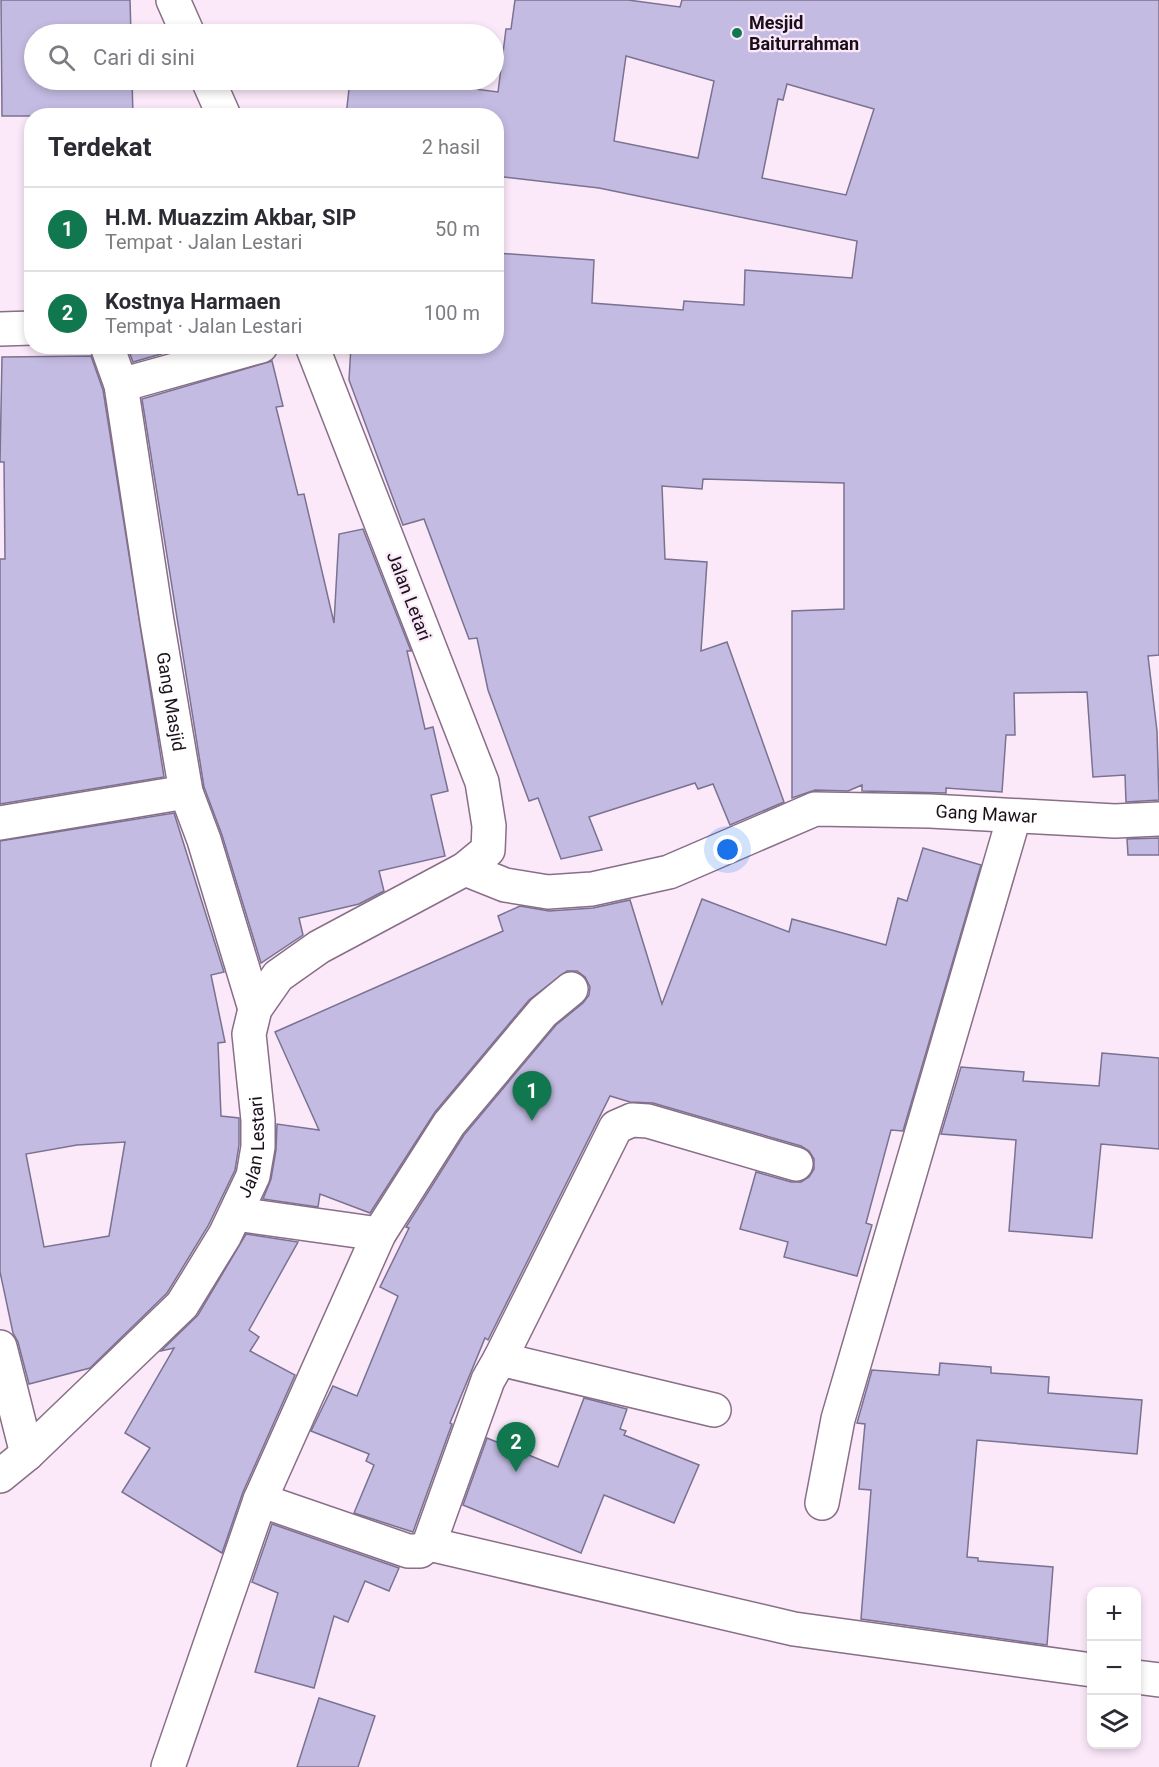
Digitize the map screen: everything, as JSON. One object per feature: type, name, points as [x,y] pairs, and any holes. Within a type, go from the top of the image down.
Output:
[{"type":"street","points":[[173,0],[184,24]]},
{"type":"street","points":[[212,90],[220,108]]},
{"type":"street","points":[[0,329],[24,328]]},
{"type":"street","name":"Gang Masjid","points":[[110,354],[121,384],[186,792],[204,840],[255,1009]]},
{"type":"street","points":[[121,384],[232,354]]},
{"type":"street","name":"Jalan Letari","points":[[315,354],[482,782],[489,826],[477,860]]},
{"type":"street","points":[[0,823],[186,792]]},
{"type":"street","name":"Gang Mawar","points":[[477,860],[505,885],[548,892],[592,888],[669,872],[815,809],[930,811],[1014,818],[1159,819]]},
{"type":"street","points":[[822,1503],[838,1419],[1014,818]]},
{"type":"street","name":"Jalan Lestari","points":[[0,1476],[27,1454],[182,1305],[236,1214],[253,1176],[258,1147],[258,1120],[249,1034],[255,1009],[278,976],[319,946],[477,860]]},
{"type":"street","points":[[168,1767],[260,1500],[379,1234],[449,1125],[537,1020],[571,989]]},
{"type":"street","points":[[260,1500],[408,1551],[420,1551],[429,1545],[488,1380],[616,1127],[632,1120],[648,1121],[796,1164]]},
{"type":"street","points":[[236,1214],[379,1234]]},
{"type":"street","points":[[0,1347],[27,1454]]},
{"type":"street","points":[[500,1359],[714,1410]]},
{"type":"street","points":[[429,1545],[794,1629],[1087,1669]]},
{"type":"street","points":[[1141,1677],[1159,1679]]},
{"type":"building","points":[[1,0],[130,0],[131,24],[24,24],[24,90],[132,90],[133,108],[24,108],[24,116],[2,116]]},
{"type":"building","points":[[515,0],[628,0],[680,7],[682,0],[1159,0],[1159,655],[1148,656],[1157,731],[1159,800],[1126,802],[1125,775],[1093,777],[1087,692],[1014,693],[1015,735],[1006,735],[1002,792],[946,788],[946,793],[862,791],[862,785],[848,791],[815,790],[792,798],[792,611],[844,609],[844,483],[703,479],[702,489],[662,486],[665,559],[707,562],[701,651],[727,642],[784,802],[730,825],[713,784],[698,789],[695,783],[589,817],[602,850],[561,859],[538,798],[529,801],[488,690],[477,638],[469,639],[424,519],[403,525],[349,380],[351,354],[504,354],[504,254],[594,260],[592,303],[683,310],[684,301],[744,305],[745,270],[852,278],[857,241],[599,188],[504,177],[504,108],[347,108],[349,90],[498,92],[498,90],[504,90],[506,29],[511,29]],"holes":[[[626,56],[714,81],[698,158],[614,141]],[[787,84],[874,109],[846,195],[762,178],[778,99],[783,100]]]},
{"type":"building","points":[[130,354],[161,354],[133,362]]},
{"type":"building","points":[[91,356],[103,390],[164,777],[0,804],[0,559],[5,559],[4,462],[0,462],[2,357]]},
{"type":"building","points":[[272,361],[283,406],[276,407],[298,495],[304,494],[334,623],[339,534],[363,529],[411,651],[407,651],[425,729],[433,727],[448,791],[431,795],[445,856],[379,871],[384,891],[359,904],[299,918],[303,935],[261,963],[222,835],[204,787],[142,399]]},
{"type":"building","points":[[174,813],[224,972],[211,975],[225,1042],[218,1043],[221,1116],[239,1118],[239,1145],[235,1170],[208,1226],[167,1293],[90,1368],[29,1384],[18,1342],[13,1333],[0,1272],[0,841]],"holes":[[[125,1142],[109,1236],[44,1247],[26,1154],[77,1145]]]},
{"type":"building","points":[[1159,838],[1159,855],[1128,855],[1127,839]]},
{"type":"building","points":[[923,848],[981,865],[903,1131],[891,1130],[866,1223],[872,1225],[857,1276],[784,1257],[788,1242],[740,1229],[756,1172],[791,1182],[801,1182],[809,1177],[814,1169],[814,1159],[809,1151],[801,1146],[653,1103],[630,1102],[610,1096],[488,1340],[485,1338],[450,1423],[452,1424],[413,1532],[354,1513],[374,1465],[366,1461],[369,1454],[311,1431],[333,1386],[357,1396],[398,1296],[380,1287],[409,1228],[406,1227],[464,1135],[556,1025],[583,1003],[589,995],[590,987],[585,977],[577,971],[567,971],[529,1000],[435,1112],[370,1213],[320,1194],[318,1207],[263,1199],[271,1179],[276,1150],[277,1124],[319,1130],[275,1032],[503,931],[498,916],[520,906],[549,911],[593,908],[630,900],[662,1004],[702,899],[789,932],[792,919],[886,945],[898,898],[907,901]]},
{"type":"building","points":[[1102,1053],[1159,1058],[1159,1149],[1101,1144],[1092,1238],[1009,1231],[1016,1140],[941,1134],[961,1067],[1024,1072],[1023,1081],[1099,1086]]},
{"type":"building","points":[[246,1234],[298,1242],[249,1330],[259,1337],[250,1351],[295,1375],[243,1492],[222,1553],[122,1492],[150,1448],[125,1433],[174,1348],[161,1351],[198,1315]]},
{"type":"building","points":[[940,1363],[991,1367],[991,1373],[1049,1377],[1048,1393],[1142,1400],[1137,1454],[977,1440],[967,1557],[978,1558],[978,1561],[1053,1567],[1047,1645],[861,1619],[871,1490],[859,1489],[865,1424],[857,1423],[872,1370],[939,1375]]},
{"type":"building","points":[[584,1398],[627,1409],[620,1429],[626,1431],[624,1435],[699,1465],[674,1523],[604,1495],[581,1553],[463,1505],[487,1438],[558,1467]]},
{"type":"building","points":[[272,1524],[399,1568],[389,1591],[365,1581],[348,1622],[334,1616],[314,1688],[255,1672],[278,1593],[252,1582]]},
{"type":"building","points":[[319,1698],[375,1716],[358,1767],[297,1767]]},
{"type":"place","name":"Mesjid Baiturrahman","points":[[737,33]]},
{"type":"place","name":"H.M. Muazzim Akbar, SIP","points":[[532,1121]]},
{"type":"place","name":"Kostnya Harmaen","points":[[516,1472]]}]
